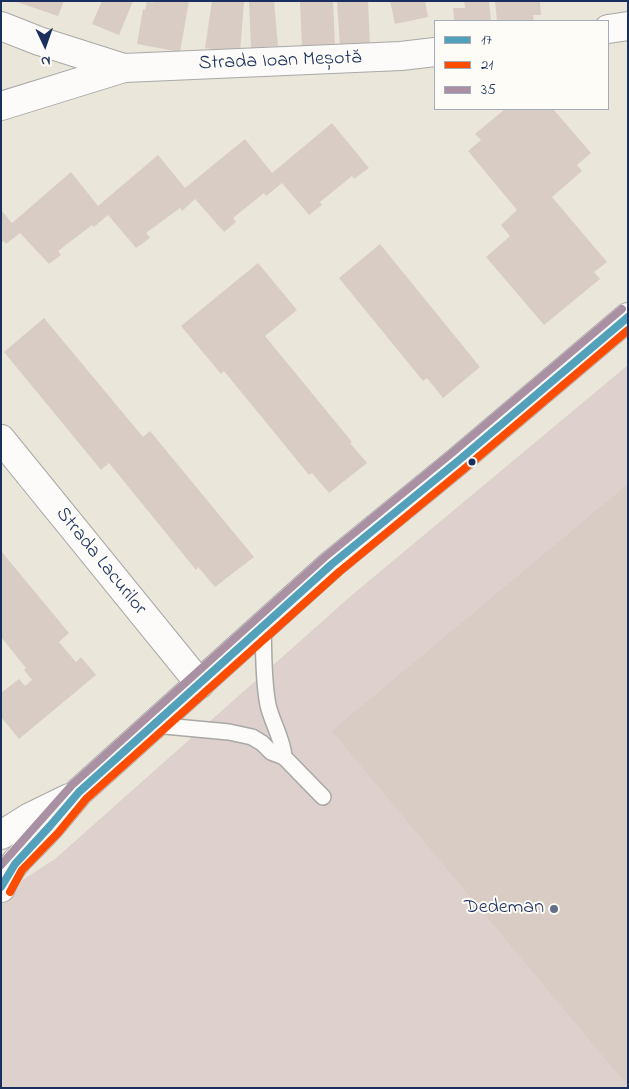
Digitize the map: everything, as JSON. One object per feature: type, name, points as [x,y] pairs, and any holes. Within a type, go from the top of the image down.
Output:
[{"type":"street","name":"Strada Ioan Meșotă","points":[[1,26],[39,41],[124,68]]},
{"type":"street","points":[[609,29],[628,26]]},
{"type":"street","name":"Strada Ioan Meșotă","points":[[1,106],[124,68],[401,56],[434,52]]},
{"type":"street","points":[[1,888],[16,861],[45,832],[79,792],[332,564],[465,455],[628,317]]},
{"type":"street","name":"Strada Lacurilor","points":[[1,439],[200,684]]},
{"type":"street","points":[[1,835],[30,817],[79,792]]},
{"type":"lane","points":[[263,627],[266,693],[273,722],[283,744],[284,757]]},
{"type":"lane","points":[[154,725],[240,733],[252,737],[271,752],[284,757],[323,797]]},
{"type":"shaded area","points":[[628,365],[628,1088],[1,1088],[1,894],[55,859],[352,595]]},
{"type":"building","points":[[14,1],[64,1],[58,16]]},
{"type":"building","points":[[102,1],[133,1],[119,35],[92,24]]},
{"type":"building","points":[[147,1],[153,3],[153,1],[189,1],[180,52],[137,44],[143,9],[145,10]]},
{"type":"building","points":[[212,1],[244,1],[240,53],[205,48]]},
{"type":"building","points":[[249,1],[274,1],[278,46],[251,48]]},
{"type":"building","points":[[300,1],[333,1],[335,47],[302,48]]},
{"type":"building","points":[[337,1],[368,1],[370,45],[340,47]]},
{"type":"building","points":[[390,1],[425,1],[428,17],[395,24]]},
{"type":"building","points":[[464,1],[489,1],[491,20],[454,20],[453,8],[465,8]]},
{"type":"building","points":[[495,1],[540,1],[541,15],[533,15],[534,20],[497,20]]},
{"type":"building","points":[[504,110],[554,110],[591,153],[577,165],[582,171],[552,197],[607,262],[594,272],[600,279],[544,325],[486,257],[510,236],[501,225],[517,210],[468,151],[481,140],[475,134]]},
{"type":"building","points":[[332,123],[369,168],[354,179],[352,176],[320,202],[322,205],[309,215],[282,183],[266,196],[264,193],[233,218],[236,222],[224,232],[195,199],[182,211],[180,208],[146,233],[150,238],[136,248],[108,215],[94,227],[92,225],[58,251],[61,255],[49,264],[20,233],[6,244],[4,241],[1,243],[1,210],[12,223],[71,172],[98,206],[158,155],[185,188],[245,139],[272,173]]},
{"type":"building","points":[[380,244],[480,367],[443,398],[427,378],[423,381],[339,278]]},
{"type":"building","points":[[258,263],[297,310],[265,336],[367,463],[329,493],[312,473],[309,475],[224,371],[221,374],[181,326]]},
{"type":"building","points":[[44,318],[143,437],[150,431],[254,557],[215,587],[198,567],[196,570],[109,463],[101,470],[4,352]]},
{"type":"building","name":"Dedeman","points":[[628,484],[628,1086],[332,731]]},
{"type":"building","points":[[1,551],[69,633],[59,642],[76,662],[81,657],[96,675],[19,739],[1,717],[1,693],[19,679],[25,686],[32,680],[24,670],[26,668],[1,637]]},
{"type":"transit line","name":"35","points":[[1,865],[72,785],[325,557],[452,453],[622,309]]},
{"type":"transit line","name":"17","points":[[1,887],[15,864],[79,792],[332,564],[458,461],[628,317]]},
{"type":"transit line","name":"21","points":[[10,892],[22,870],[58,833],[86,799],[339,572],[628,330]]},
{"type":"place","name":"Dedeman","points":[[554,909]]}]
